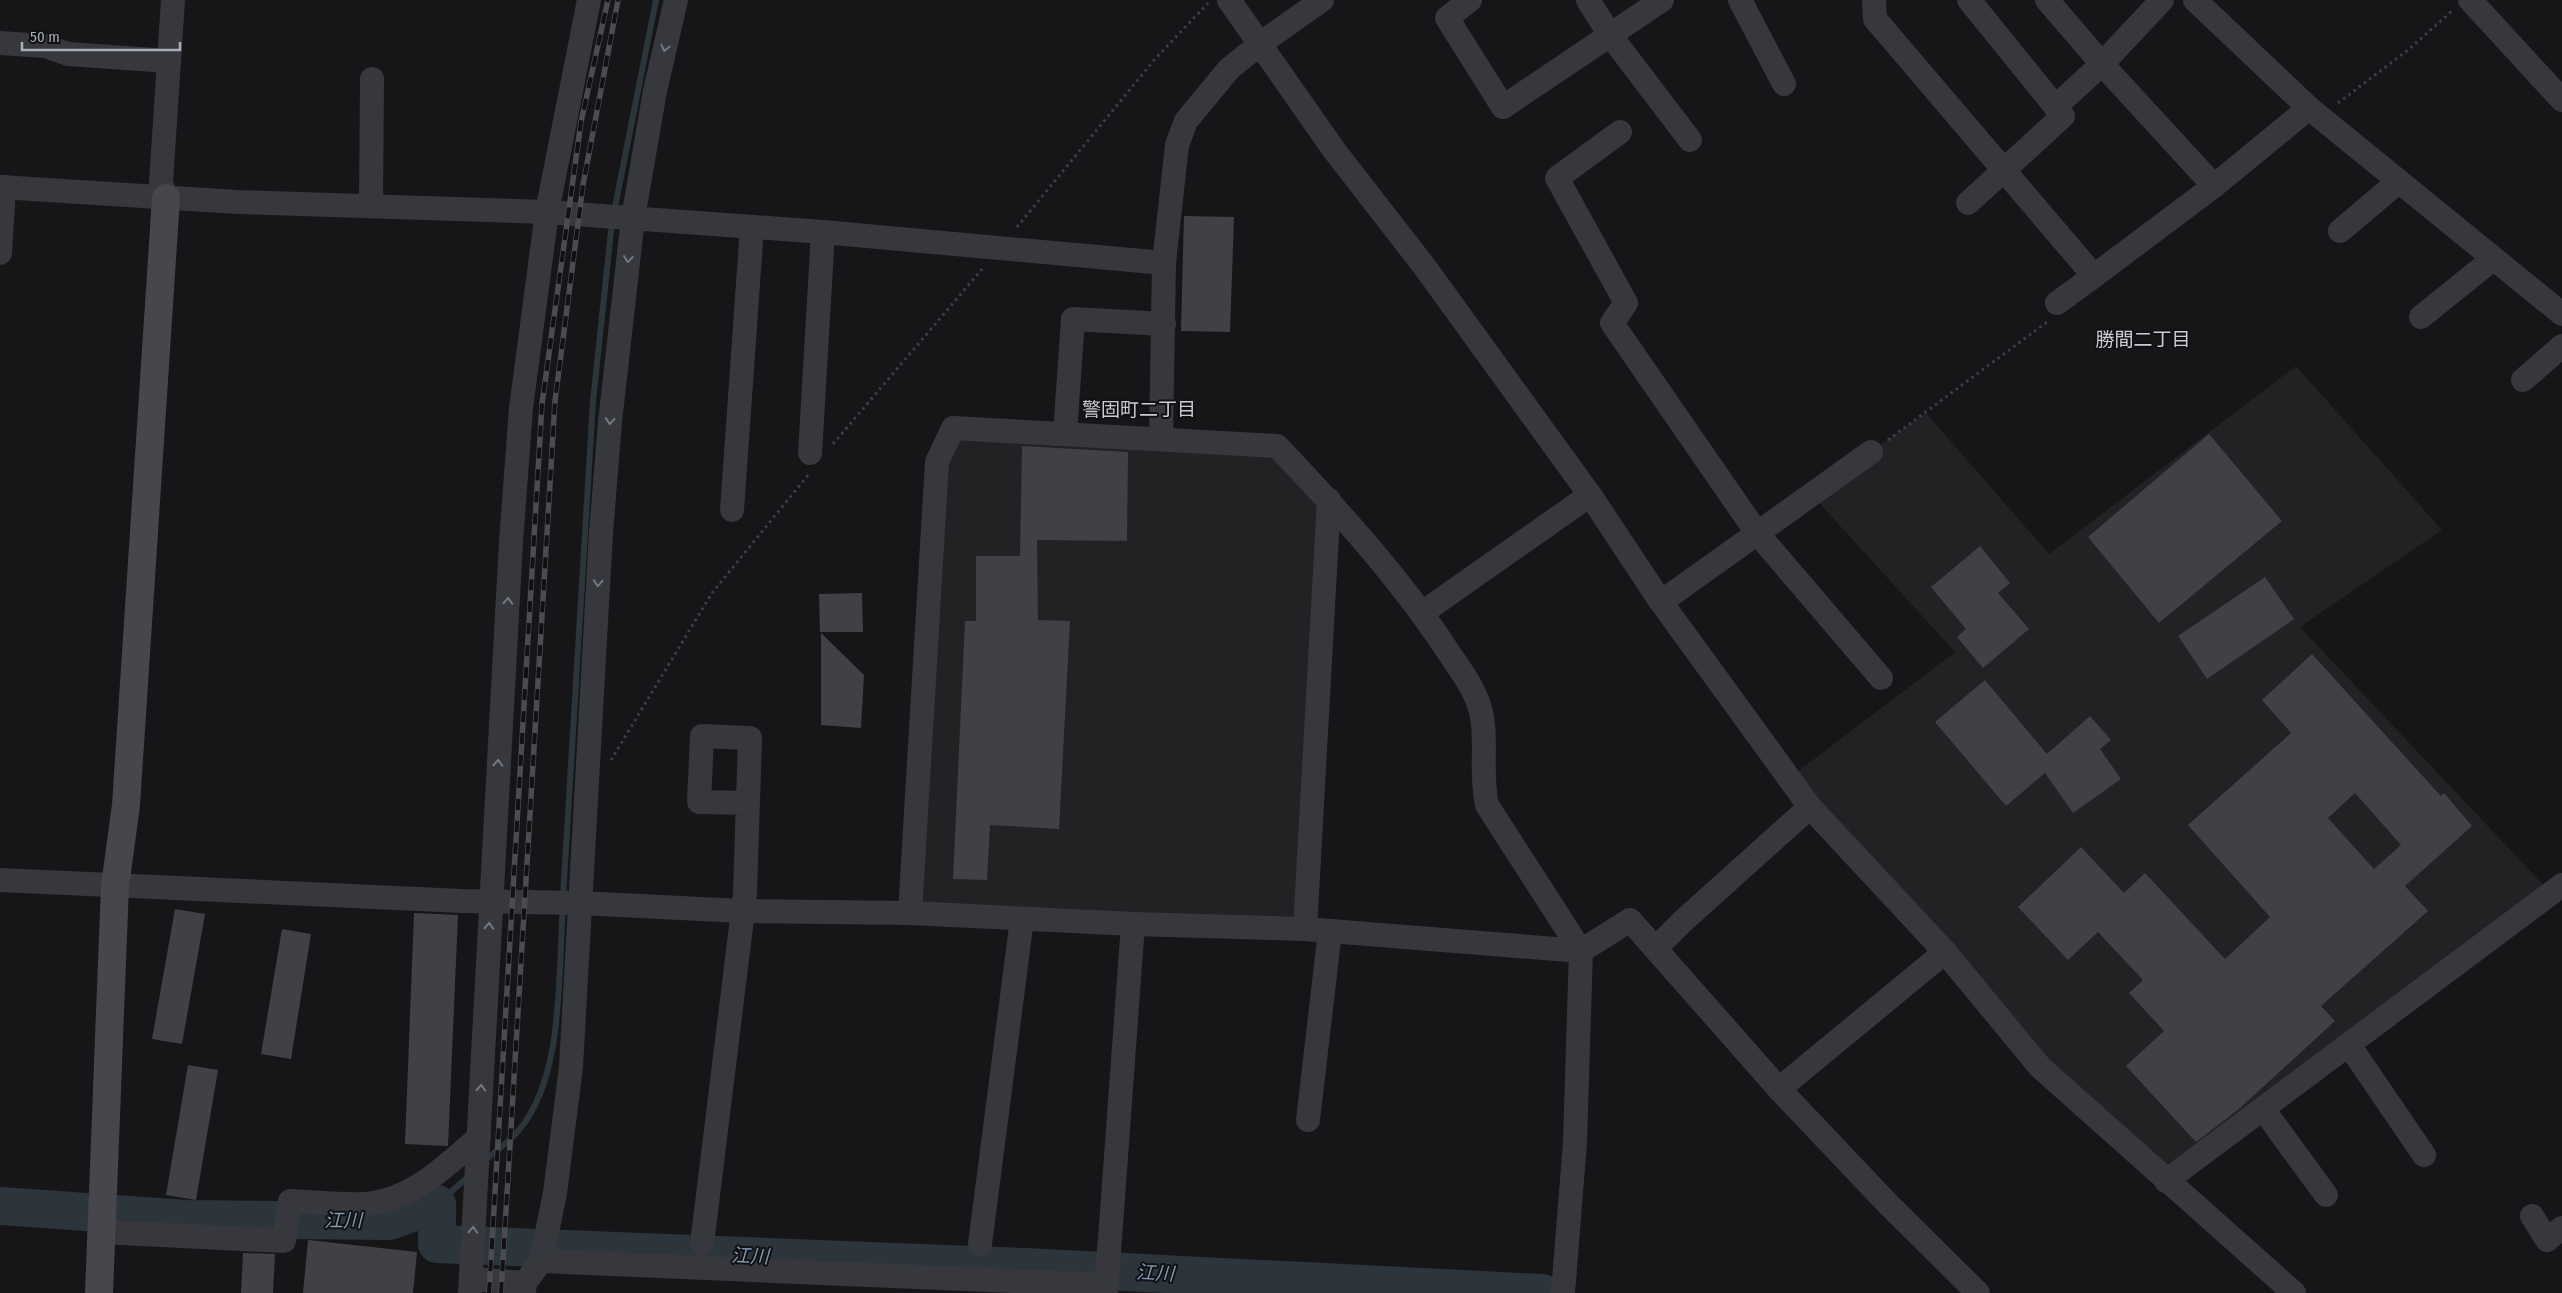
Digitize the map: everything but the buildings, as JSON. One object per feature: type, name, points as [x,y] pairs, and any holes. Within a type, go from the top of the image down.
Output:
[{"type":"street","points":[[99,1293],[115,886],[127,795],[166,198],[162,182],[173,0]]},
{"type":"street","points":[[589,0],[546,212],[521,408],[511,542],[470,1286],[524,1288],[541,1261],[555,1193],[571,1067],[604,496],[612,404],[633,218],[656,91],[676,0]]},
{"type":"street","points":[[1229,0],[1334,150],[1424,266],[1590,495],[1662,602],[1810,807],[1945,952],[2040,1066],[2166,1181],[2294,1293]]},
{"type":"street","points":[[1161,438],[1164,263],[1177,145],[1186,121],[1229,69],[1260,44],[1322,0]]},
{"type":"street","points":[[1470,0],[1447,18],[1503,107],[1662,0]]},
{"type":"street","points":[[1588,0],[1610,35],[1690,140]]},
{"type":"street","points":[[1740,0],[1784,84]]},
{"type":"street","points":[[1874,0],[1874,19],[2094,276]]},
{"type":"street","points":[[1968,203],[2062,116],[1969,0]]},
{"type":"street","points":[[2047,0],[2102,64],[2214,186]]},
{"type":"street","points":[[2055,107],[2102,64],[2162,0]]},
{"type":"street","points":[[2195,0],[2309,108],[2562,314]]},
{"type":"street","points":[[2470,0],[2562,100]]},
{"type":"street","points":[[0,43],[45,46],[68,54],[169,60]]},
{"type":"street","points":[[370,206],[372,79]]},
{"type":"street","points":[[2057,303],[2214,186],[2309,108]]},
{"type":"street","points":[[1620,132],[1556,178],[1626,303],[1612,323],[1757,532],[1881,678]]},
{"type":"street","points":[[2340,231],[2398,182]]},
{"type":"street","points":[[0,253],[2,187],[166,198],[546,212],[823,232],[1164,263]]},
{"type":"street","points":[[732,510],[752,227]]},
{"type":"street","points":[[818,456],[823,232]]},
{"type":"street","points":[[2421,317],[2493,258]]},
{"type":"street","points":[[1065,434],[1073,319],[1164,324]]},
{"type":"street","points":[[2523,380],[2562,346]]},
{"type":"street","points":[[910,914],[937,462],[953,428],[1161,438],[1277,446],[1328,500],[1422,613],[1472,688],[1482,718],[1482,785],[1487,804],[1581,951],[1575,1142],[1563,1293]]},
{"type":"street","points":[[1662,602],[1871,452]]},
{"type":"street","points":[[1422,613],[1590,495]]},
{"type":"street","points":[[1305,929],[1328,500]]},
{"type":"street","points":[[702,1244],[745,894],[748,803]]},
{"type":"street","points":[[1656,948],[1683,920],[1810,807]]},
{"type":"street","points":[[0,880],[742,911],[910,914],[1132,924],[1305,929],[1581,951],[1630,920],[1656,948],[1720,1025],[1779,1089],[1888,1204],[1978,1293]]},
{"type":"street","points":[[2166,1181],[2562,884]]},
{"type":"street","points":[[980,1244],[1022,919]]},
{"type":"street","points":[[541,1261],[1106,1289],[1132,924]]},
{"type":"street","points":[[1308,1120],[1330,931]]},
{"type":"street","points":[[1779,1089],[1945,952]]},
{"type":"street","points":[[2349,1045],[2424,1156]]},
{"type":"street","points":[[2263,1109],[2326,1196]]},
{"type":"street","points":[[102,1232],[284,1241],[290,1201],[365,1204],[397,1196],[432,1178],[479,1137]]},
{"type":"street","points":[[2532,1216],[2547,1240],[2562,1228]]},
{"type":"path","points":[[607,767],[712,593],[818,456],[1000,248],[1155,59],[1211,0]]},
{"type":"shaded area","points":[[2296,366],[2442,530],[2300,627],[2551,893],[2166,1181],[2115,1134],[1788,779],[1955,652],[1811,494],[1926,413],[2049,554]]},
{"type":"shaded area","points":[[953,428],[1277,446],[1329,500],[1305,929],[910,913],[937,462]]},
{"type":"waterway","points":[[614,212],[656,0]]},
{"type":"waterway","points":[[563,897],[593,401],[612,222]]},
{"type":"waterway","points":[[484,1161],[519,1130],[534,1108],[544,1082],[556,1024],[563,907]]},
{"type":"waterway","points":[[437,1204],[470,1175]]},
{"type":"waterway","name":"江川","points":[[0,1206],[186,1219],[390,1221],[437,1204],[437,1244],[1025,1267],[1542,1293]]},
{"type":"railway","points":[[489,1293],[542,404],[581,122],[608,0]]},
{"type":"railway","points":[[501,1293],[555,401],[583,185],[618,0]]},
{"type":"district","name":"勝間二丁目","points":[[2143,339]]},
{"type":"district","name":"警固町二丁目","points":[[1139,409]]}]
